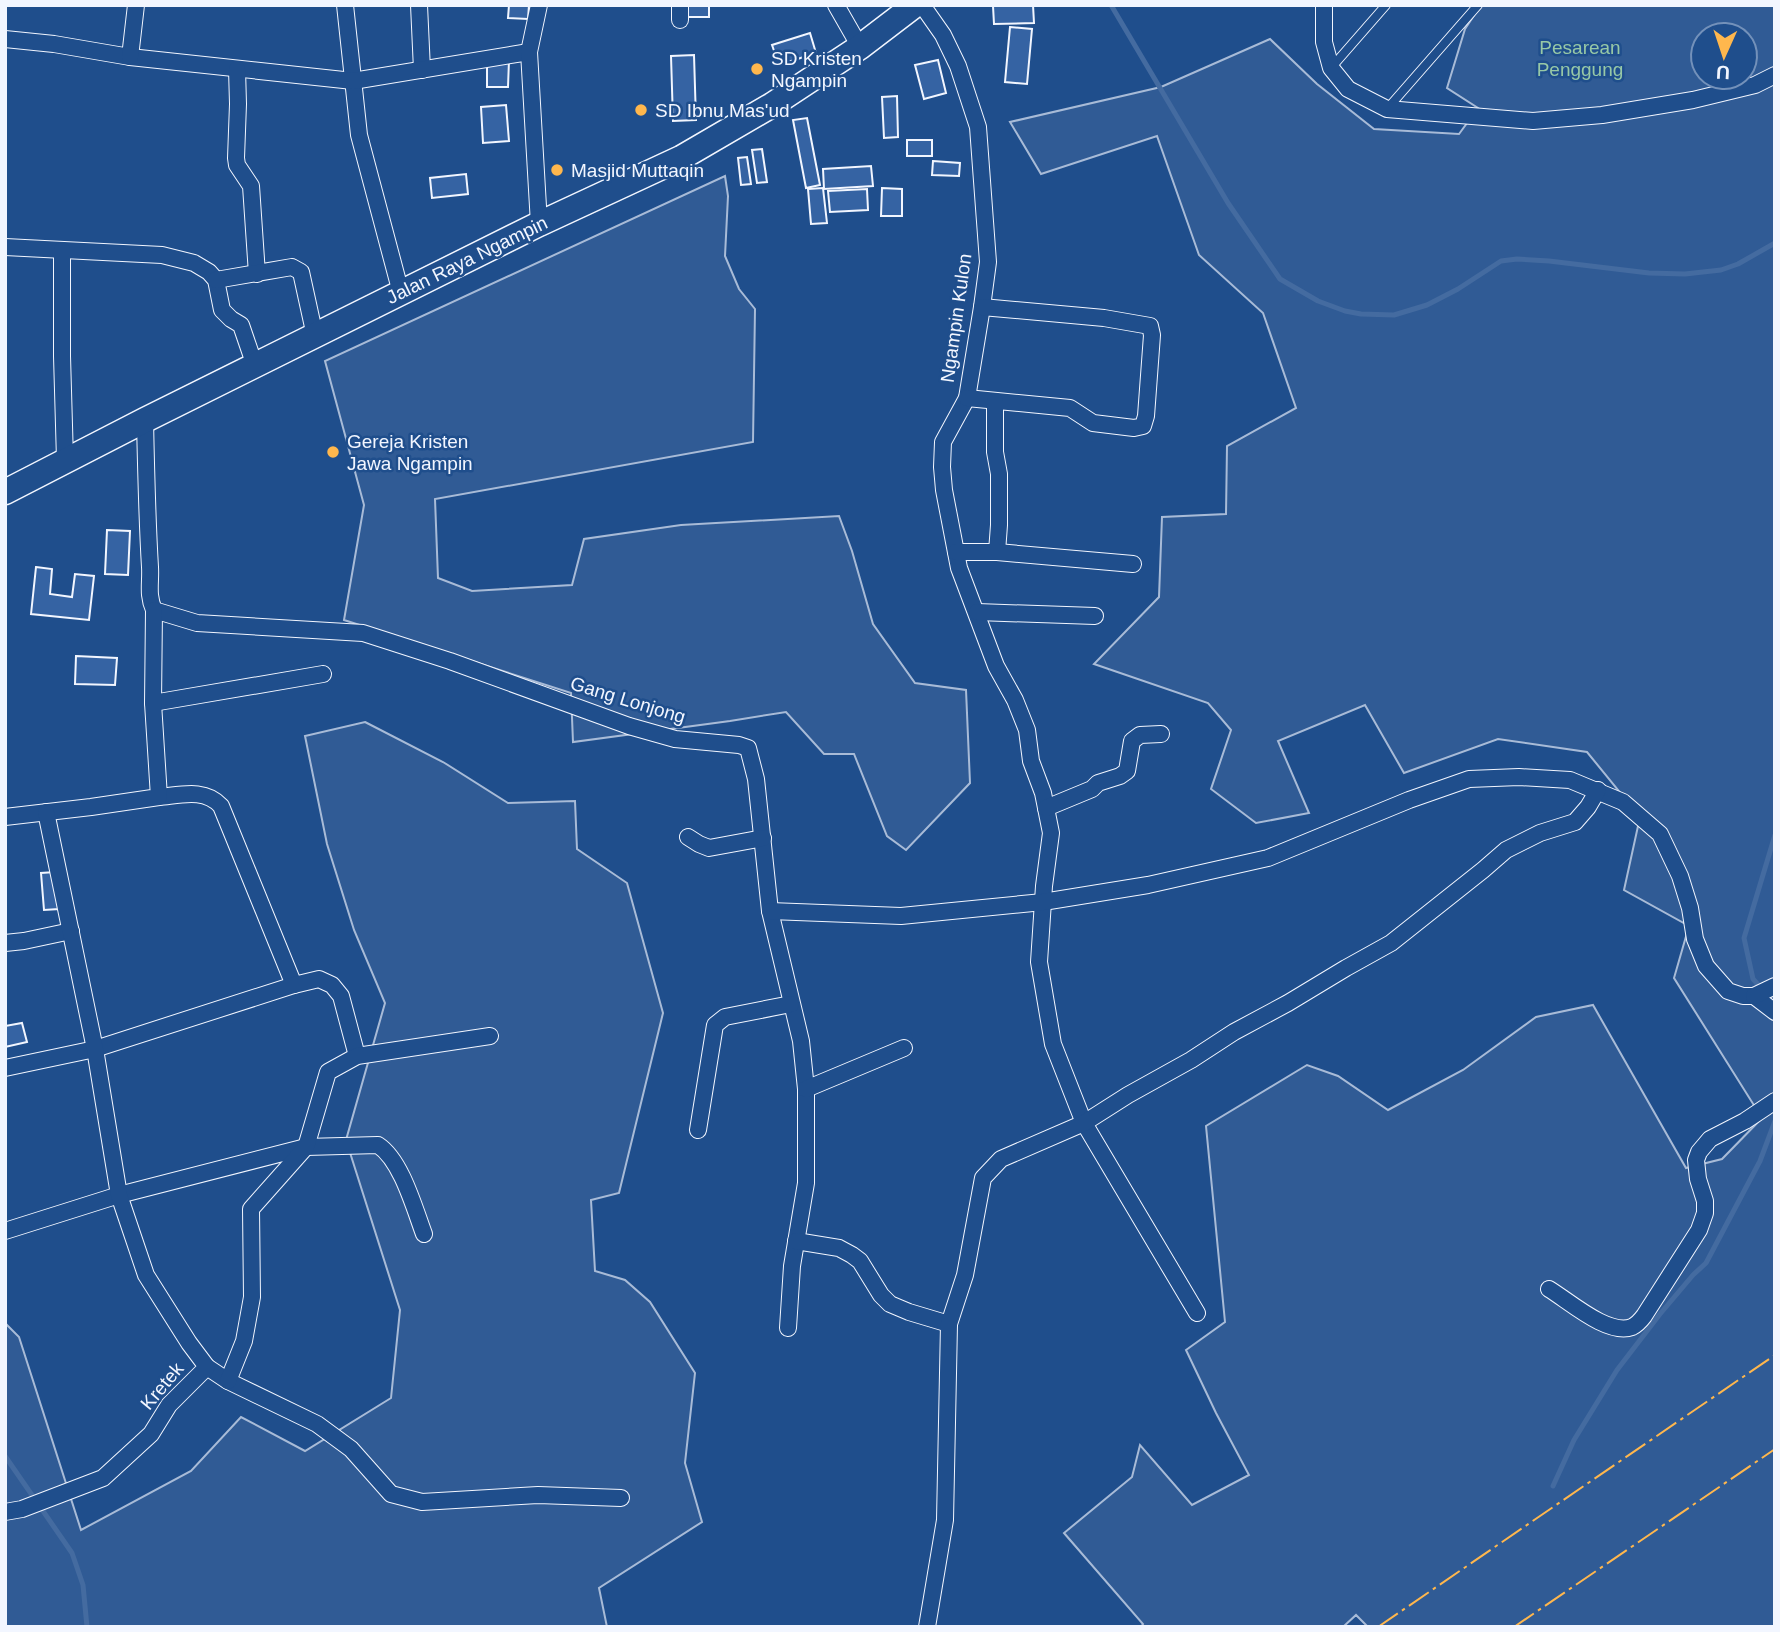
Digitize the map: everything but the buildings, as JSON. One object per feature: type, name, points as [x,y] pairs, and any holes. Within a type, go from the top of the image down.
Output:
[{"type":"main road","name":"Jalan Raya Ngampin","points":[[5,492],[539,224],[681,158],[772,105],[860,47],[914,6]]},
{"type":"street","points":[[130,57],[135,5]]},
{"type":"street","points":[[345,5],[359,135],[401,293]]},
{"type":"street","points":[[419,5],[422,70]]},
{"type":"street","points":[[539,5],[529,52],[539,224]]},
{"type":"street","points":[[836,5],[860,47]]},
{"type":"street","points":[[1324,5],[1324,42],[1331,68],[1348,89],[1387,109],[1533,121],[1602,115],[1693,100],[1755,85],[1775,75]]},
{"type":"street","name":"Ngampin Kulon","points":[[914,6],[943,35],[958,66],[978,127],[988,262],[967,398],[943,442],[942,467],[959,568],[996,666],[1016,700],[1027,730],[1031,761],[1043,793],[1051,833],[1039,962],[1049,1028],[1084,1123],[1197,1313]]},
{"type":"street","points":[[5,39],[130,57],[353,81],[529,52]]},
{"type":"street","points":[[237,69],[236,158],[237,165],[251,186],[257,274]]},
{"type":"street","points":[[5,247],[162,255],[194,263],[209,272],[215,280],[222,310],[241,325],[255,366]]},
{"type":"street","points":[[62,250],[65,460]]},
{"type":"street","points":[[215,280],[292,267],[301,272],[315,335]]},
{"type":"street","points":[[967,398],[1070,408],[1093,423],[1134,428],[1143,426],[1146,416],[1152,335],[1150,326],[1104,318],[982,307]]},
{"type":"street","points":[[995,401],[995,452],[999,474],[997,552]]},
{"type":"street","points":[[145,420],[149,594],[154,610],[153,704],[159,797]]},
{"type":"street","points":[[956,552],[997,552],[1133,564]]},
{"type":"street","points":[[974,605],[1095,615]]},
{"type":"street","name":"Gang Lonjong","points":[[154,610],[197,623],[363,633],[450,661],[629,726],[675,739],[742,745],[748,748],[757,779],[770,912],[801,1041],[806,1089],[806,1183],[792,1266],[788,1328]]},
{"type":"street","points":[[153,704],[323,674]]},
{"type":"street","points":[[1046,808],[1092,789],[1098,783],[1121,776],[1127,772],[1132,741],[1140,735],[1161,734]]},
{"type":"street","points":[[770,912],[901,916],[1043,902],[1148,885],[1268,858],[1409,800],[1469,779],[1519,777],[1570,780],[1623,802],[1660,834],[1680,876],[1690,908],[1695,939],[1706,966],[1728,991],[1754,996],[1773,987]]},
{"type":"street","points":[[927,1627],[945,1520],[949,1324],[965,1275],[983,1178],[1001,1160],[1084,1123],[1234,1032],[1391,943],[1506,850],[1540,833],[1575,822],[1598,790]]},
{"type":"street","points":[[5,817],[201,793],[215,798],[221,806],[294,985]]},
{"type":"street","name":"Kretek","points":[[13,1510],[103,1478],[151,1434],[169,1405],[207,1367],[146,1275],[120,1195],[95,1049],[46,812]]},
{"type":"street","points":[[688,836],[709,848],[763,838]]},
{"type":"street","points":[[5,943],[71,931]]},
{"type":"street","points":[[5,1068],[95,1049],[319,979],[332,985],[341,996],[357,1056]]},
{"type":"street","points":[[1754,996],[1775,1012]]},
{"type":"street","points":[[698,1130],[715,1025],[725,1017],[791,1004]]},
{"type":"street","points":[[228,1381],[244,1341],[251,1297],[251,1209],[306,1147],[328,1072],[357,1056],[491,1037]]},
{"type":"street","points":[[806,1089],[904,1048]]},
{"type":"street","points":[[1549,1289],[1601,1323],[1619,1329],[1634,1326],[1644,1316],[1699,1230],[1705,1213],[1705,1201],[1698,1179],[1696,1160],[1699,1152],[1710,1139],[1745,1121],[1775,1101]]},
{"type":"street","points":[[5,1230],[120,1195],[306,1147],[378,1145],[395,1161],[425,1234]]},
{"type":"street","points":[[796,1241],[839,1248],[852,1255],[860,1262],[881,1296],[890,1304],[949,1324]]},
{"type":"street","points":[[207,1367],[228,1381],[317,1424],[351,1449],[391,1494],[422,1502],[538,1494],[621,1498]]},
{"type":"lane","points":[[1331,68],[1386,5]]},
{"type":"lane","points":[[1387,109],[1478,5]]},
{"type":"shaded area","points":[[1481,5],[1775,5],[1775,1627],[1368,1627],[1356,1615],[1343,1627],[1141,1627],[1143,1624],[1064,1533],[1132,1477],[1140,1445],[1192,1505],[1249,1475],[1186,1350],[1225,1322],[1206,1126],[1307,1065],[1338,1076],[1388,1110],[1463,1070],[1536,1017],[1593,1005],[1686,1168],[1722,1159],[1762,1118],[1674,978],[1689,926],[1624,890],[1640,817],[1587,752],[1498,739],[1404,773],[1365,705],[1278,741],[1309,813],[1256,823],[1211,789],[1231,730],[1208,703],[1094,664],[1159,597],[1162,517],[1226,514],[1227,446],[1296,408],[1263,313],[1199,255],[1157,136],[1041,174],[1010,122],[1161,87],[1270,39],[1317,84],[1374,129],[1459,134],[1478,108],[1447,88],[1465,29]]},
{"type":"shaded area","points":[[725,176],[728,196],[725,256],[739,289],[755,309],[753,442],[435,499],[438,578],[472,591],[572,585],[584,539],[681,525],[839,516],[873,624],[915,683],[966,690],[970,783],[906,850],[887,836],[854,754],[824,754],[786,712],[573,742],[571,693],[344,620],[364,505],[325,361]]},
{"type":"shaded area","points":[[365,722],[443,762],[508,803],[575,801],[577,849],[627,883],[663,1013],[619,1193],[591,1200],[595,1271],[625,1280],[650,1302],[695,1373],[685,1463],[702,1522],[599,1588],[607,1627],[5,1627],[5,1323],[19,1337],[81,1530],[191,1471],[241,1417],[305,1451],[391,1398],[400,1310],[346,1140],[385,1003],[354,930],[327,844],[305,736]]},
{"type":"waterway","points":[[1111,5],[1228,203],[1280,279],[1318,301],[1345,311],[1394,315],[1427,305],[1501,261],[1549,261],[1649,273],[1685,274],[1721,270],[1738,264],[1775,243]]},
{"type":"waterway","points":[[1763,990],[1753,979],[1744,938],[1775,835]]},
{"type":"waterway","points":[[1553,1486],[1574,1440],[1617,1370],[1660,1314],[1706,1263],[1760,1161],[1775,1121]]},
{"type":"waterway","points":[[5,1456],[72,1553],[83,1585],[87,1627]]},
{"type":"power","points":[[1378,1627],[1775,1355]]},
{"type":"power","points":[[1514,1627],[1775,1449]]},
{"type":"place","name":"SD Kristen Ngampin","points":[[757,69]]},
{"type":"place","name":"SD Ibnu Mas'ud","points":[[641,110]]},
{"type":"place","name":"Masjid Muttaqin","points":[[557,170]]},
{"type":"place","name":"Gereja Kristen Jawa Ngampin","points":[[333,452]]},
{"type":"park label","name":"Pesarean Penggung","points":[[1580,58]]}]
